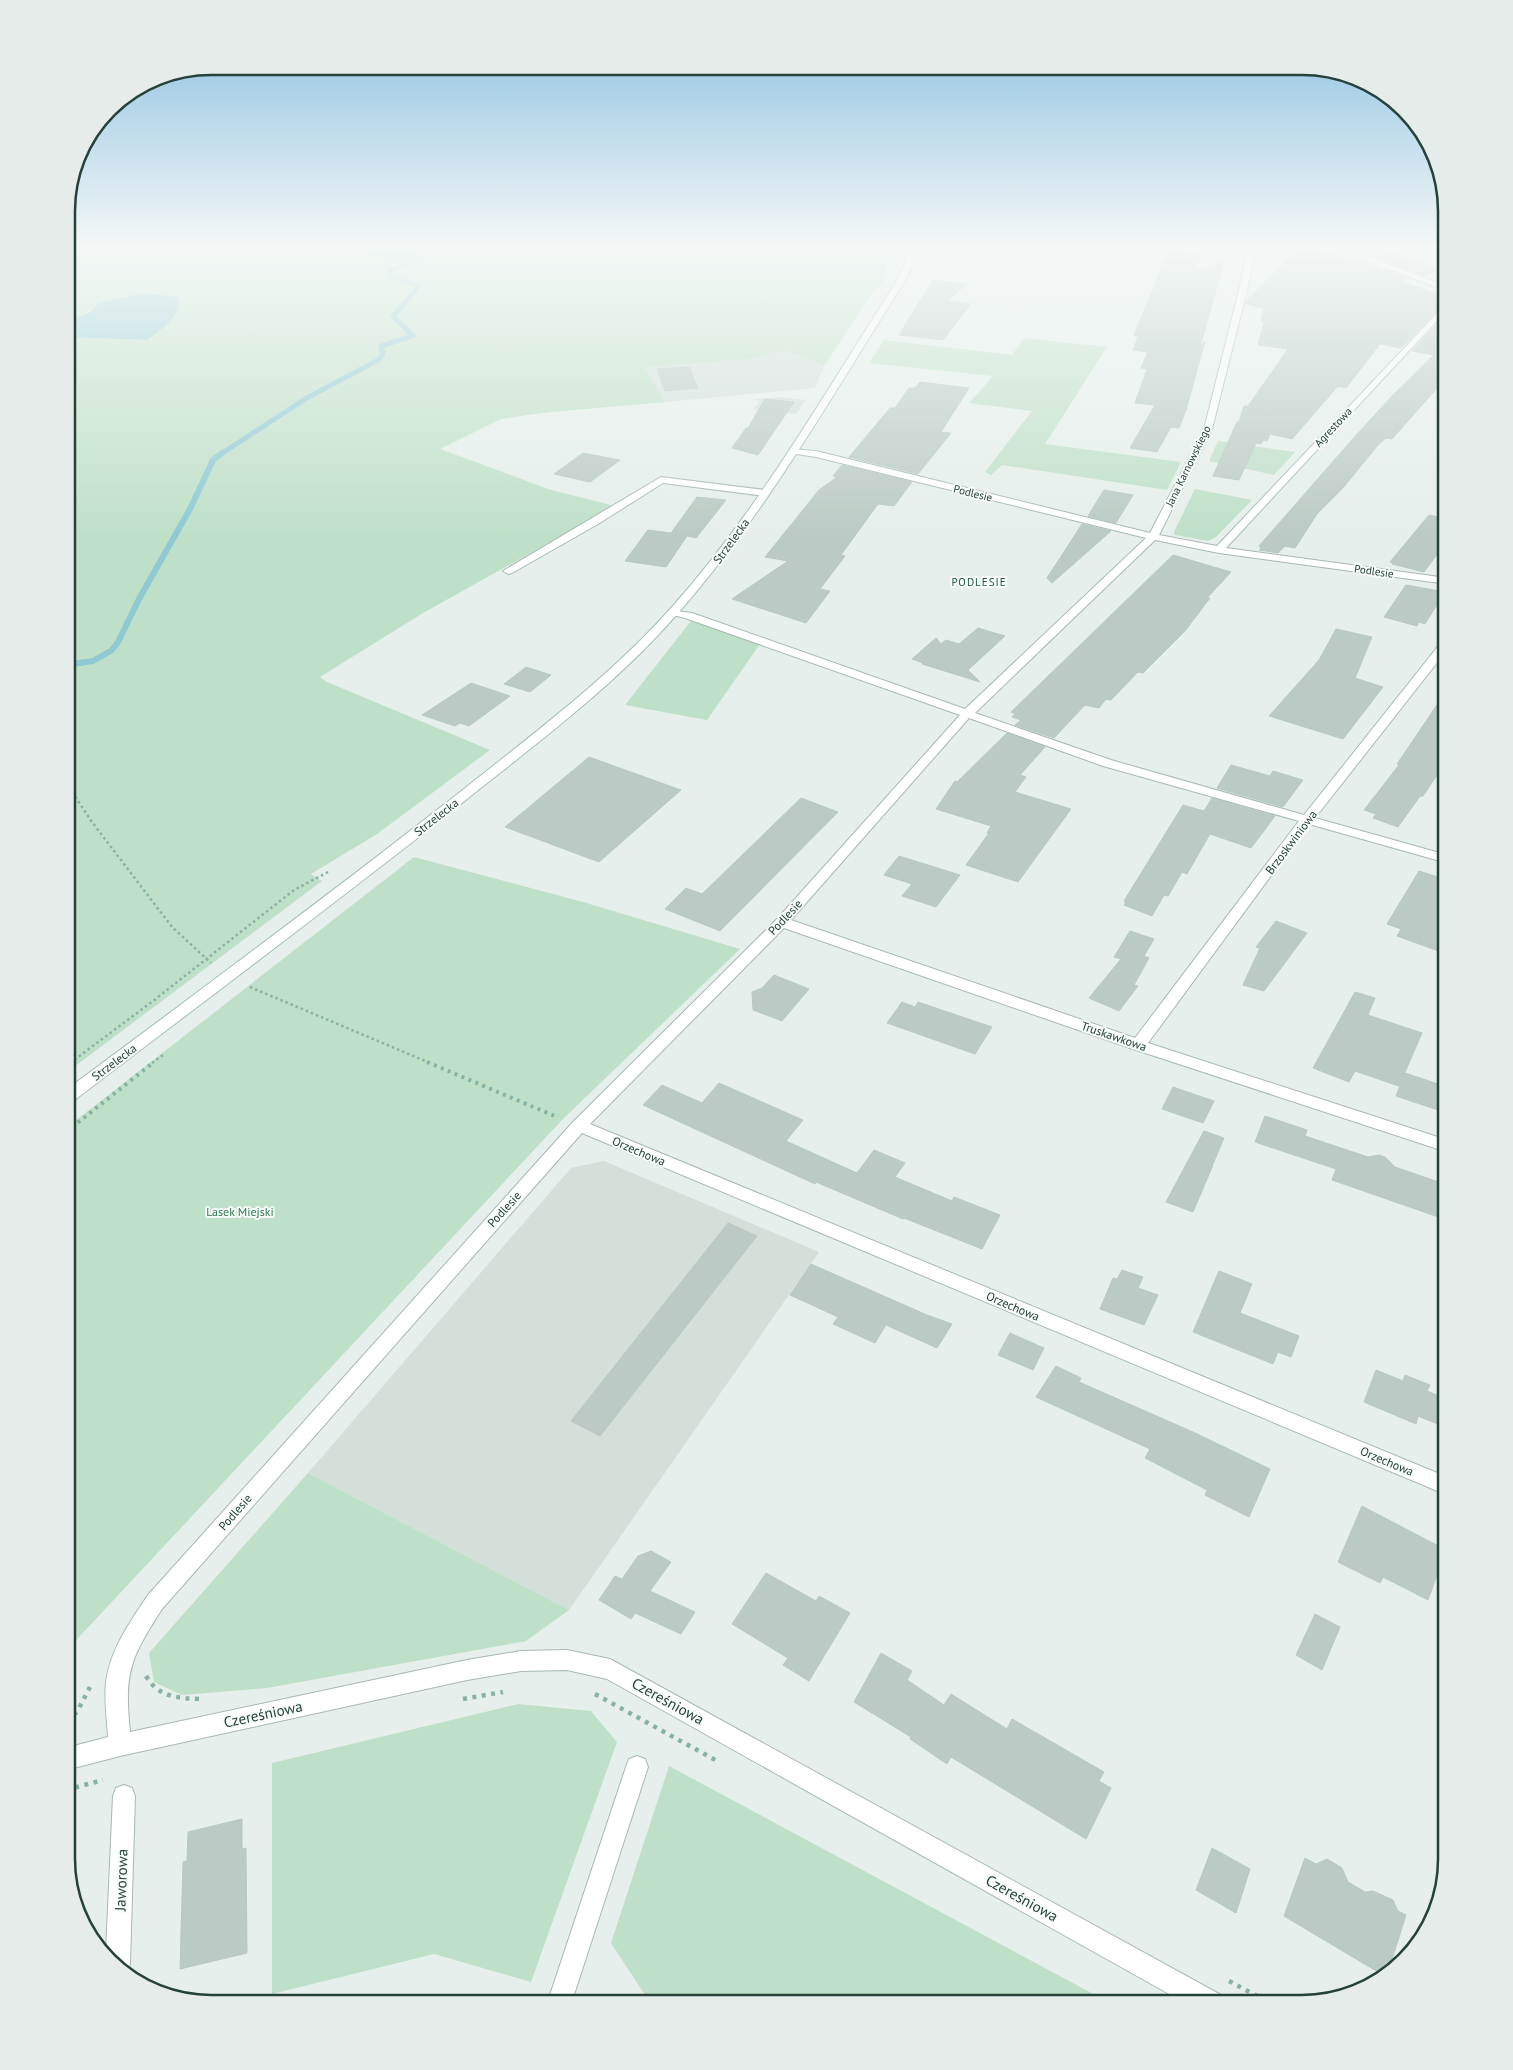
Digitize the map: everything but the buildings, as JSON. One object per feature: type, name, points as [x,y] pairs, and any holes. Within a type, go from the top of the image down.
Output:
[{"type":"street","name":"Strzelecka","points":[[75,1091],[418,831],[527,744],[621,665],[673,612],[723,554],[794,451],[862,343]]},
{"type":"street","name":"Jana Karnowskiego","points":[[1153,537],[1208,429],[1230,343]]},
{"type":"street","name":"Agrestowa","points":[[1219,550],[1412,343]]},
{"type":"street","name":"Podlesie","points":[[794,451],[816,454],[1153,537],[1219,550],[1438,580]]},
{"type":"street","points":[[508,571],[594,522],[661,480],[765,493]]},
{"type":"street","name":"Podlesie","points":[[120,1745],[117,1684],[120,1667],[136,1630],[155,1602],[579,1126],[782,922],[967,714],[1153,537]]},
{"type":"street","points":[[673,612],[688,615],[1107,762],[1438,857]]},
{"type":"street","name":"Brzoskwiniowa","points":[[1138,1045],[1306,820],[1438,653]]},
{"type":"street","name":"Truskawkowa","points":[[782,922],[1138,1045],[1438,1143]]},
{"type":"street","name":"Orzechowa","points":[[579,1126],[1438,1482]]},
{"type":"street","name":"Czereśniowa","points":[[75,1757],[120,1745],[467,1670],[521,1661],[567,1660],[610,1669],[1196,1995]]},
{"type":"street","points":[[562,1995],[637,1766]]},
{"type":"street","name":"Jaworowa","points":[[118,1958],[124,1796]]},
{"type":"path","points":[[75,796],[92,822],[172,927],[205,959],[227,976],[579,1126]]},
{"type":"path","points":[[75,1059],[153,1002],[294,890],[333,869]]},
{"type":"path","points":[[143,1671],[152,1688],[174,1697],[204,1699]]},
{"type":"path","points":[[1220,1976],[1255,1995]]},
{"type":"shaded area","points":[[785,350],[824,366],[815,388],[665,402],[643,367],[752,359]]},
{"type":"shaded area","points":[[780,397],[806,400],[796,414],[754,409],[759,402],[754,399]]},
{"type":"shaded area","points":[[604,1161],[819,1252],[569,1610],[308,1473],[571,1168]]},
{"type":"green space","points":[[75,343],[839,343],[824,366],[785,350],[752,359],[644,367],[665,402],[541,413],[501,419],[440,449],[551,490],[615,506],[423,613],[320,677],[327,682],[490,750],[377,834],[311,874],[322,881],[75,1066]]},
{"type":"green space","points":[[882,343],[906,343],[1012,355],[1021,343],[1066,343],[1107,347],[1045,444],[1181,462],[1167,490],[1002,465],[991,475],[985,472],[1032,411],[969,403],[993,376],[869,363]]},
{"type":"green space","points":[[1218,441],[1295,452],[1274,475],[1209,461]]},
{"type":"green space","points":[[1195,489],[1252,500],[1216,537],[1208,541],[1175,535],[1174,532]]},
{"type":"green space","points":[[691,621],[760,644],[707,720],[625,705]]},
{"type":"green space","name":"Lasek Miejski","points":[[414,857],[583,902],[740,949],[563,1119],[75,1641],[75,1121]]},
{"type":"green space","points":[[308,1473],[569,1610],[526,1641],[267,1688],[182,1695],[154,1682],[149,1653]]},
{"type":"green space","points":[[518,1704],[591,1711],[617,1742],[531,1982],[434,1954],[272,1994],[272,1763]]},
{"type":"green space","points":[[669,1766],[1095,1995],[645,1995],[611,1943]]},
{"type":"waterway","points":[[221,454],[305,399],[378,360],[383,354],[381,346],[392,343]]},
{"type":"waterway","points":[[75,664],[93,661],[112,650],[118,642],[139,599],[190,509],[213,460],[222,453]]},
{"type":"district","name":"PODLESIE","points":[[979,582]]}]
